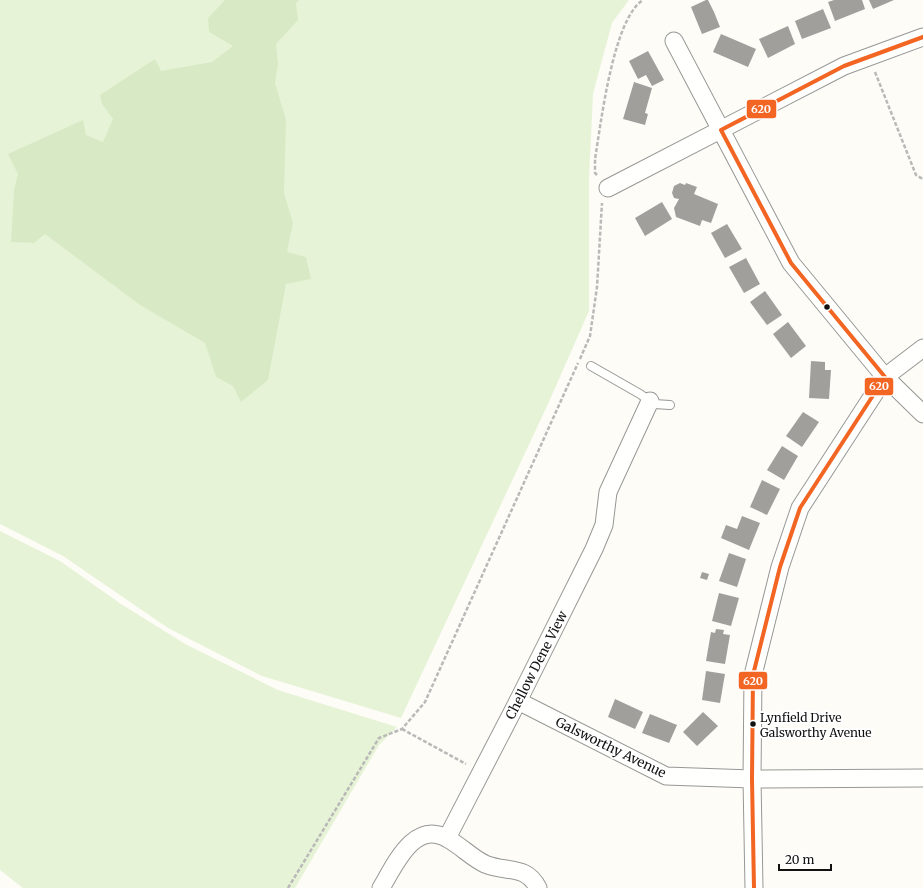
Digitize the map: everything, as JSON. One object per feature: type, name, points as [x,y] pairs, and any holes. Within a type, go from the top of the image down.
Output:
[{"type":"street","points":[[608,188],[844,66],[923,37]]},
{"type":"street","points":[[674,41],[791,263],[885,377],[923,414]]},
{"type":"street","points":[[754,888],[752,779],[753,675],[780,567],[800,508],[885,377],[923,348]]},
{"type":"street","name":"Chellow Dene View","points":[[447,838],[594,549],[604,525],[608,492],[650,401]]},
{"type":"street","name":"Galsworthy Avenue","points":[[518,700],[666,776],[752,779],[923,778]]},
{"type":"street","points":[[381,888],[406,848],[416,838],[426,834],[436,834],[447,838],[485,864],[501,869],[515,870],[526,874],[534,880],[538,888]]},
{"type":"lane","points":[[591,366],[657,405],[670,405]]},
{"type":"path","points":[[288,888],[379,738],[402,729],[425,702],[590,336],[597,286],[602,204],[608,188],[595,173],[595,158],[614,54],[627,20],[643,0]]},
{"type":"path","points":[[869,57],[916,175],[923,179]]},
{"type":"path","points":[[402,729],[481,772]]},
{"type":"green space","points":[[0,0],[629,0],[612,23],[593,94],[589,179],[589,311],[548,404],[401,718],[262,676],[168,628],[63,556],[0,524]]},
{"type":"green space","points":[[225,0],[299,0],[296,3],[298,20],[276,44],[278,64],[275,83],[286,120],[284,193],[293,223],[287,252],[306,257],[311,279],[286,284],[268,380],[241,402],[233,386],[216,377],[205,343],[140,305],[45,234],[34,243],[11,242],[14,190],[18,174],[8,154],[83,120],[86,135],[103,142],[113,119],[102,104],[100,95],[155,59],[161,71],[212,62],[233,46],[209,32],[208,18]]},
{"type":"green space","points":[[0,531],[60,561],[121,604],[187,645],[278,690],[397,727],[379,745],[295,888],[23,888],[0,870]]},
{"type":"building","points":[[708,0],[720,27],[702,34],[691,7]]},
{"type":"building","points":[[834,0],[862,0],[865,9],[835,21],[828,2]]},
{"type":"building","points":[[869,0],[894,0],[873,9]]},
{"type":"building","points":[[823,9],[831,28],[802,39],[795,21]]},
{"type":"building","points":[[788,26],[795,44],[768,58],[759,39]]},
{"type":"building","points":[[721,34],[756,49],[748,67],[713,52]]},
{"type":"building","points":[[648,51],[664,80],[652,86],[646,75],[638,79],[629,61]]},
{"type":"building","points":[[634,82],[652,88],[645,113],[648,114],[645,125],[623,119]]},
{"type":"building","points":[[680,183],[685,185],[686,183],[697,187],[694,194],[718,204],[711,223],[702,220],[700,226],[676,217],[674,208],[679,199],[674,198],[672,193],[674,186]]},
{"type":"building","points":[[662,202],[672,219],[645,236],[635,218]]},
{"type":"building","points":[[727,224],[742,249],[725,258],[711,233]]},
{"type":"building","points":[[746,258],[760,284],[744,293],[729,267]]},
{"type":"building","points":[[765,291],[782,315],[767,325],[750,302]]},
{"type":"building","points":[[788,322],[806,346],[791,358],[773,334]]},
{"type":"building","points":[[811,361],[825,362],[825,370],[831,370],[829,399],[809,398]]},
{"type":"building","points":[[803,412],[819,422],[802,447],[786,436]]},
{"type":"building","points":[[782,446],[798,456],[784,480],[767,470]]},
{"type":"building","points":[[762,480],[780,489],[767,515],[750,507]]},
{"type":"building","points":[[742,516],[760,523],[749,550],[721,538],[726,525],[737,529]]},
{"type":"building","points":[[729,553],[746,559],[737,587],[719,581]]},
{"type":"building","points":[[702,572],[709,574],[707,580],[700,578]]},
{"type":"building","points":[[719,593],[739,598],[731,626],[712,621]]},
{"type":"building","points":[[716,629],[724,630],[723,634],[730,635],[725,664],[706,661],[711,632],[715,633]]},
{"type":"building","points":[[706,671],[725,674],[720,703],[702,700]]},
{"type":"building","points":[[615,699],[643,712],[635,729],[608,717]]},
{"type":"building","points":[[703,712],[718,726],[697,746],[683,732]]},
{"type":"building","points":[[650,714],[677,725],[669,743],[642,733]]},
{"type":"transit line","name":"620","points":[[754,888],[752,779],[753,675],[780,567],[800,508],[885,377],[791,263],[721,130],[844,66],[923,37]]},
{"type":"place","name":"Lynfield Drive Galsworthy Avenue","points":[[753,724]]}]
